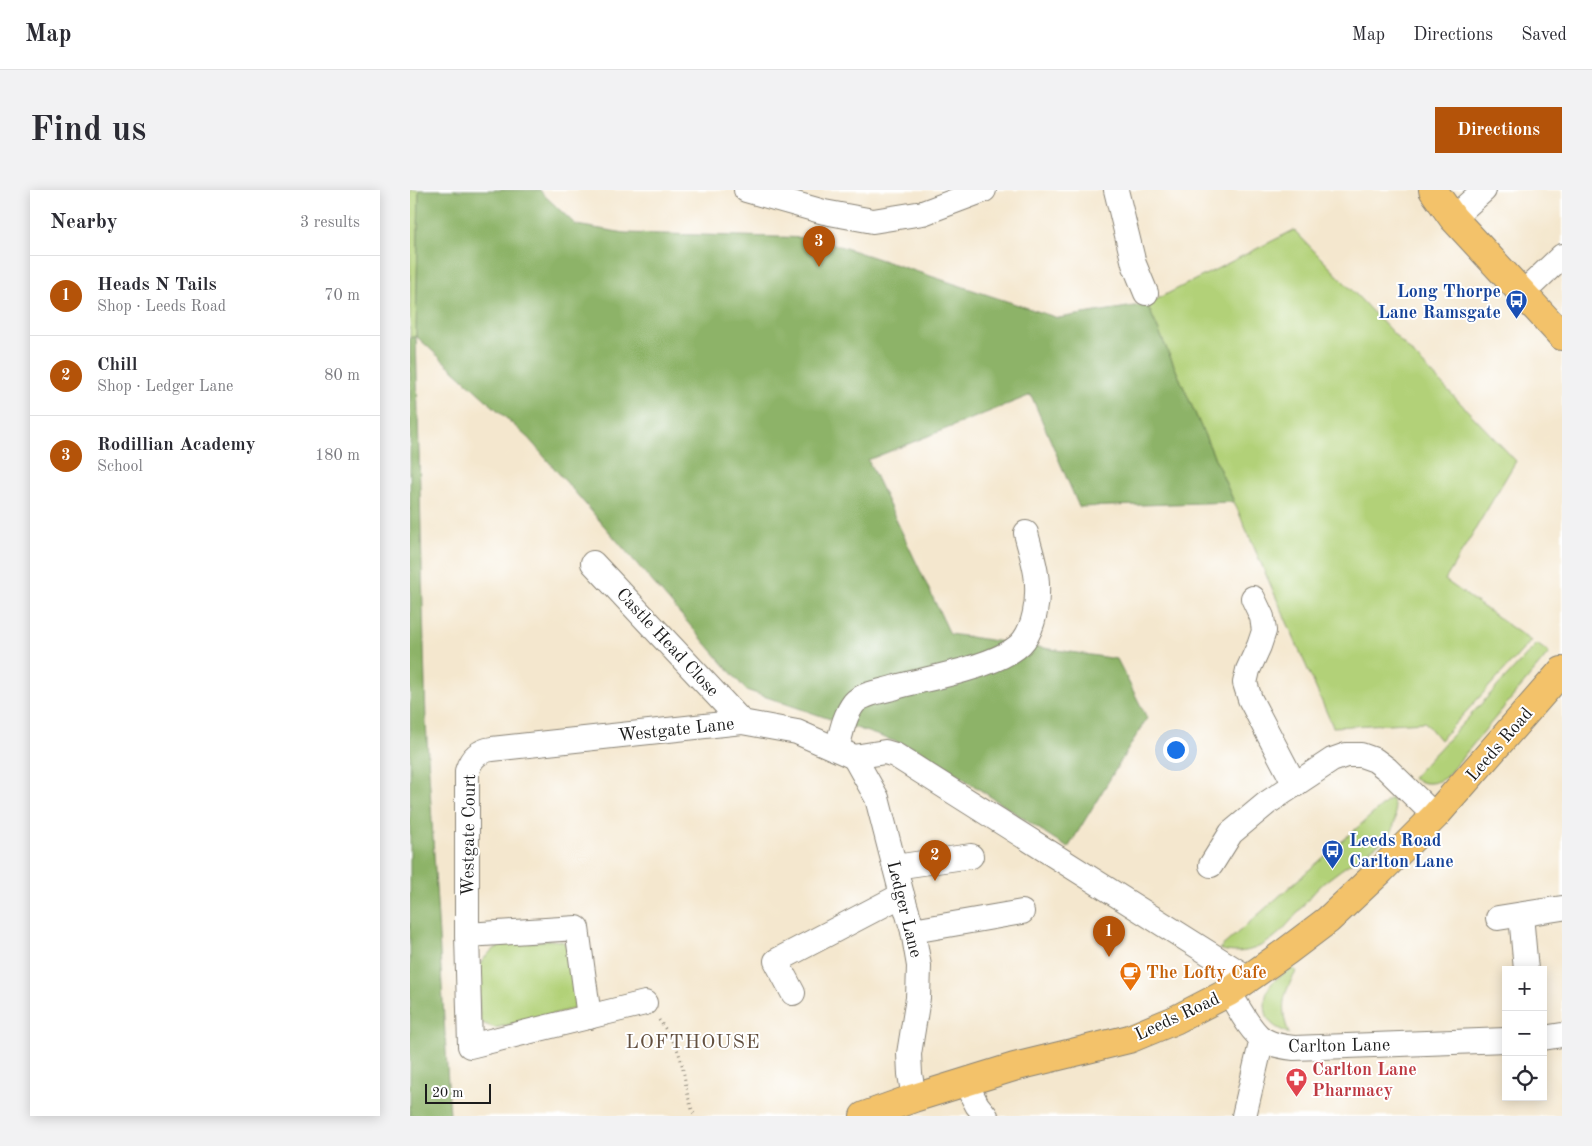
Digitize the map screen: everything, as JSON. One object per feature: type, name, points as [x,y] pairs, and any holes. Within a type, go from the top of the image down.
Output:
[{"type":"main road","points":[[1433,190],[1453,218],[1562,336]]},
{"type":"main road","name":"Leeds Road","points":[[864,1116],[914,1098],[1014,1067],[1129,1038],[1175,1020],[1239,985],[1328,920],[1435,816],[1562,671]]},
{"type":"street","points":[[746,190],[824,212],[873,221],[923,213],[984,190]]},
{"type":"street","points":[[1116,190],[1134,264],[1146,293]]},
{"type":"street","points":[[1453,218],[1484,190]]},
{"type":"street","points":[[1523,293],[1562,256]]},
{"type":"street","points":[[1026,533],[1037,585],[1036,608],[1023,641],[1009,653],[979,666],[917,681],[866,696],[855,702],[845,718],[845,753],[885,752],[895,755],[1239,985]]},
{"type":"street","name":"Castle Head Close","points":[[593,563],[742,722]]},
{"type":"street","points":[[1253,598],[1262,617],[1264,631],[1248,670],[1245,683],[1250,698],[1295,785]]},
{"type":"street","name":"Westgate Lane","points":[[492,749],[742,722],[798,732],[845,753]]},
{"type":"street","name":"Westgate Court","points":[[492,749],[485,750],[473,758],[467,772],[467,935],[470,1046],[644,1002]]},
{"type":"street","name":"Ledger Lane","points":[[845,753],[877,798],[913,931],[919,966],[918,998],[909,1054],[914,1098]]},
{"type":"street","points":[[1211,865],[1231,833],[1267,803],[1332,760],[1346,755],[1361,755],[1375,760],[1387,769],[1435,816]]},
{"type":"street","points":[[895,867],[971,856]]},
{"type":"street","points":[[793,992],[776,961],[902,895]]},
{"type":"street","points":[[1498,918],[1562,908]]},
{"type":"street","points":[[913,931],[1022,912]]},
{"type":"street","points":[[1522,915],[1526,966]]},
{"type":"street","points":[[467,935],[577,928],[590,1017]]},
{"type":"street","name":"Carlton Lane","points":[[1239,985],[1249,1024],[1262,1039],[1276,1045],[1294,1048],[1502,1040]]},
{"type":"street","points":[[1547,1037],[1562,1035]]},
{"type":"street","points":[[1244,1116],[1262,1039]]},
{"type":"street","points":[[965,1082],[977,1105],[986,1116]]},
{"type":"path","points":[[644,1002],[655,1014],[672,1039],[679,1054],[689,1104],[695,1116]]},
{"type":"green space","points":[[410,190],[419,190],[416,336],[410,338]]},
{"type":"green space","points":[[419,190],[540,190],[576,225],[625,233],[815,238],[1058,318],[1147,304],[1234,502],[1079,507],[1031,395],[868,460],[950,634],[1117,659],[1147,718],[1068,848],[920,750],[746,690],[529,439],[416,336]]},
{"type":"green space","points":[[1294,230],[1516,461],[1445,580],[1531,641],[1440,740],[1425,722],[1333,727],[1147,304]]},
{"type":"green space","points":[[416,336],[426,723],[450,1116],[410,1116],[410,338]]},
{"type":"green space","points":[[1537,644],[1549,653],[1446,777],[1437,782],[1429,783],[1412,778]]},
{"type":"green space","points":[[1391,798],[1395,809],[1395,819],[1386,839],[1320,886],[1280,932],[1265,944],[1247,951],[1238,952],[1219,949]]},
{"type":"green space","points":[[551,940],[562,941],[570,948],[577,1005],[573,1009],[495,1028],[484,1024],[480,1020],[477,973],[482,961],[491,951],[501,945]]},
{"type":"green space","points":[[1293,968],[1296,972],[1285,995],[1284,1002],[1284,1017],[1289,1034],[1272,1024],[1269,1020],[1265,1009],[1265,1002],[1270,985],[1278,977]]},
{"type":"place","name":"Rodillian Academy","points":[[819,267]]},
{"type":"place","name":"Long Thorpe Lane Ramsgate","points":[[1517,320]]},
{"type":"place","name":"Leeds Road Carlton Lane","points":[[1333,869]]},
{"type":"place","name":"Chill","points":[[935,881]]},
{"type":"place","name":"Heads N Tails","points":[[1109,957]]},
{"type":"place","name":"The Lofty Cafe","points":[[1130,991]]},
{"type":"place","name":"Carlton Lane Pharmacy","points":[[1296,1098]]},
{"type":"district","name":"LOFTHOUSE","points":[[693,1041]]}]
